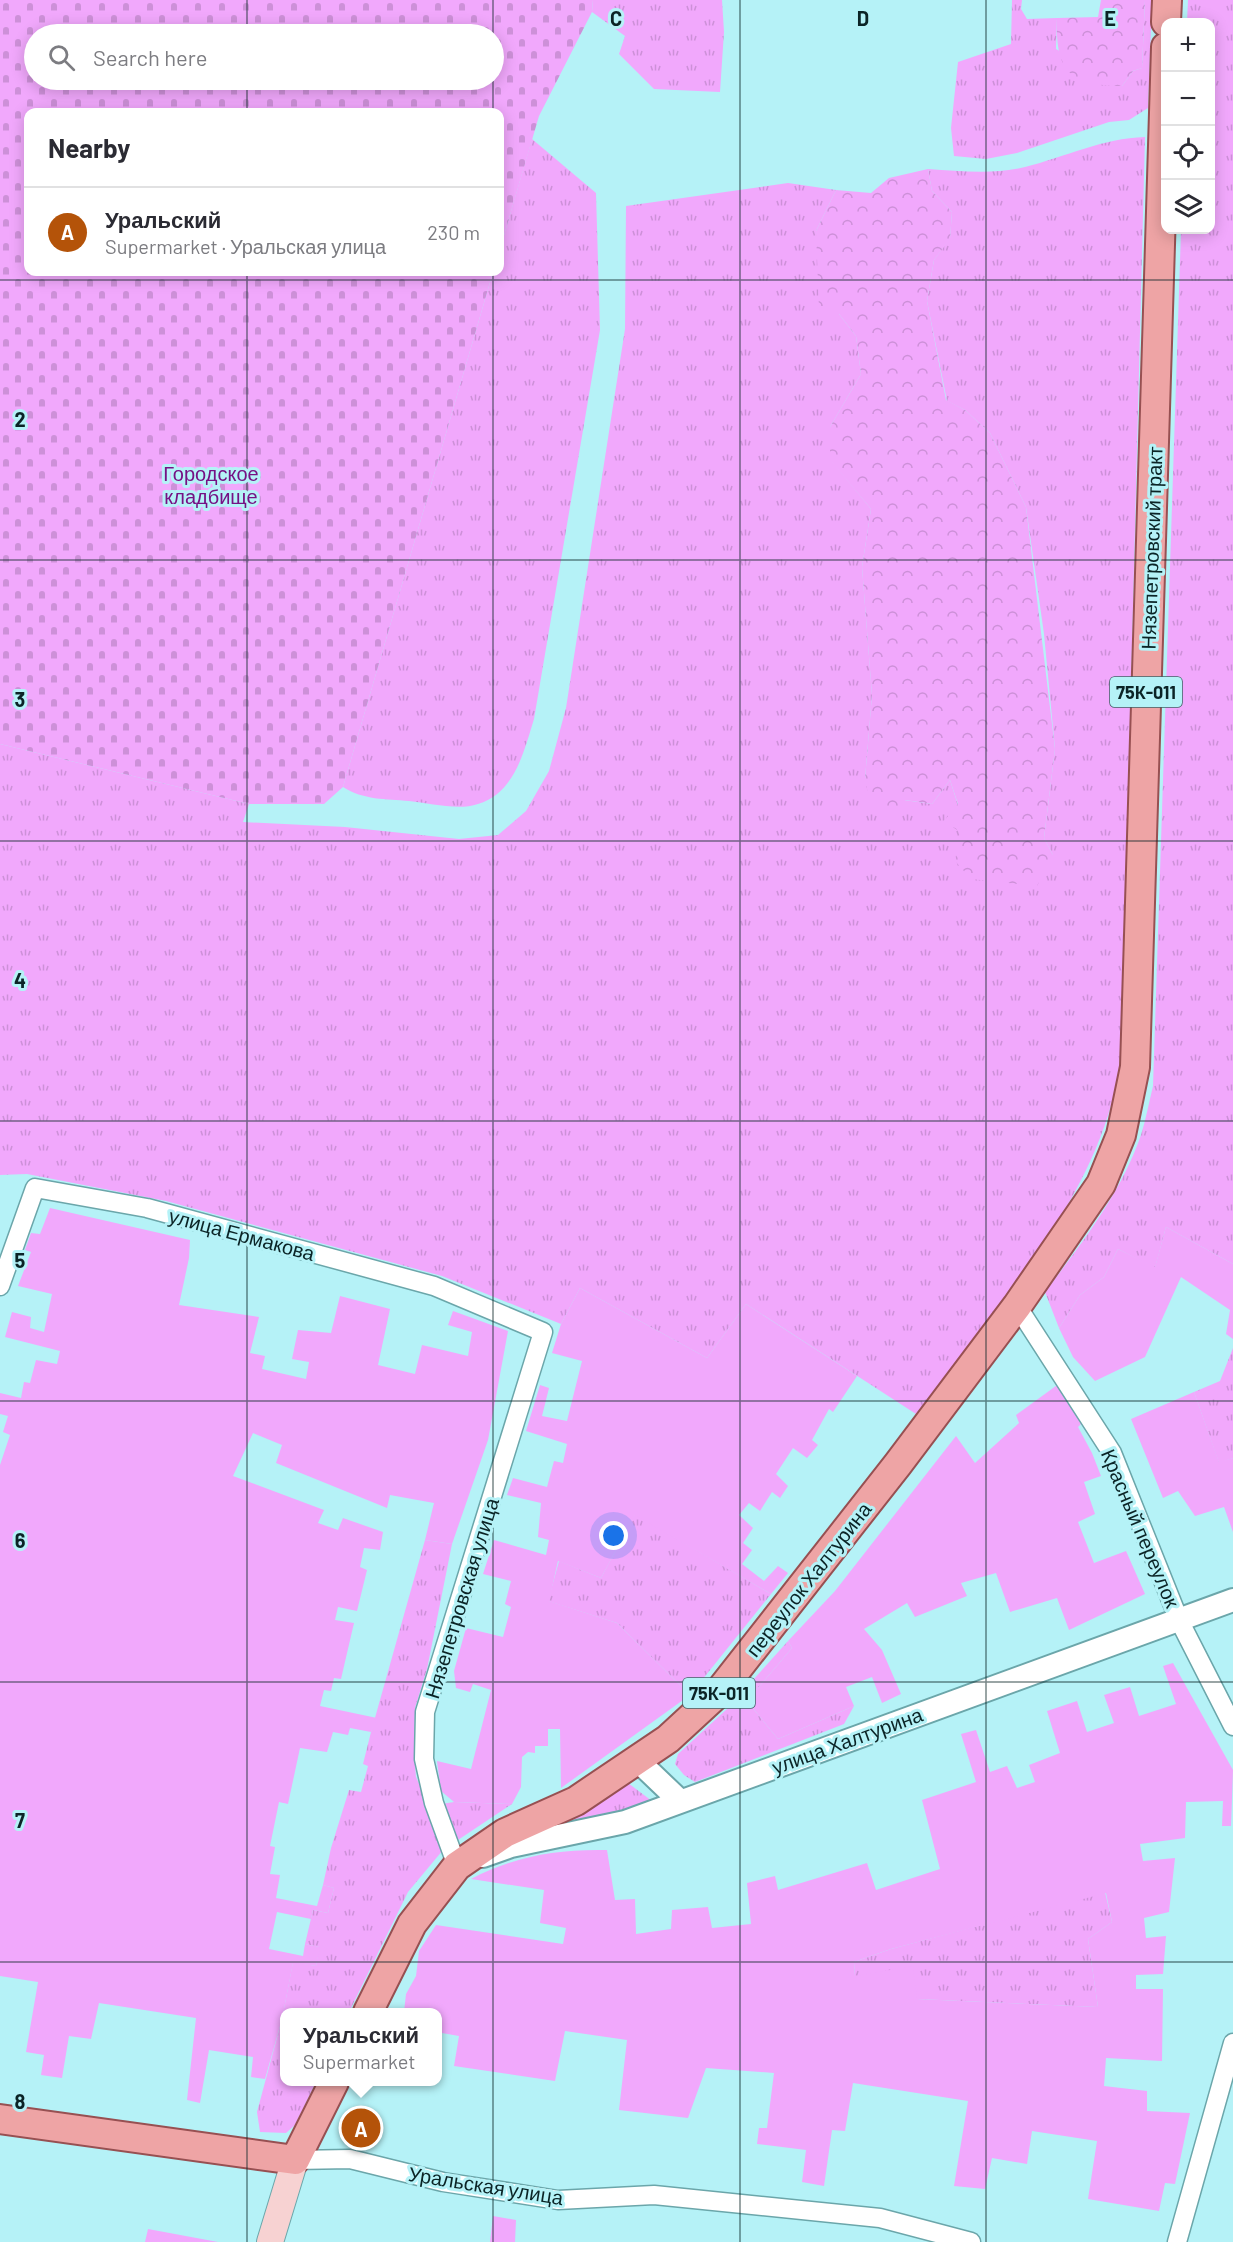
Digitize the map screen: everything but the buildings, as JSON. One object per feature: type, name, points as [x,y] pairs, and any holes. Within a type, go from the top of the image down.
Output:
[{"type":"main road","points":[[1166,18],[1167,0]]},
{"type":"main road","name":"Нязепетровский тракт","points":[[1017,1306],[1101,1184],[1121,1135],[1135,1067],[1165,72]]},
{"type":"main road","name":"переулок Халтурина","points":[[370,2008],[412,1924],[457,1866],[505,1833],[576,1801],[638,1760],[668,1739],[719,1692],[898,1464],[1017,1306]]},
{"type":"main road","points":[[270,2242],[295,2160],[332,2086]]},
{"type":"main road","name":"Уральская улица","points":[[0,2119],[295,2160]]},
{"type":"street","name":"улица Ермакова","points":[[0,1286],[35,1188],[147,1208],[434,1286],[543,1332]]},
{"type":"street","name":"Красный переулок","points":[[1017,1306],[1112,1453],[1179,1620],[1233,1726]]},
{"type":"street","name":"Нязепетровская улица","points":[[457,1866],[434,1803],[424,1759],[425,1712],[543,1332]]},
{"type":"street","name":"улица Халтурина","points":[[457,1866],[511,1846],[624,1822],[1233,1600]]},
{"type":"street","points":[[638,1760],[680,1801]]},
{"type":"street","points":[[1177,2242],[1233,2043]]},
{"type":"street","name":"Уральская улица","points":[[295,2160],[350,2159],[443,2182],[558,2200],[654,2195],[880,2218],[971,2242]]},
{"type":"green space","name":"Городское кладбище","points":[[0,0],[593,0],[592,12],[539,116],[504,235],[504,108],[24,108],[24,276],[492,276],[343,787],[324,804],[249,804],[0,744]]},
{"type":"green space","points":[[593,0],[722,0],[724,32],[720,92],[654,89],[619,54],[625,36],[592,12]]},
{"type":"green space","points":[[1012,0],[1022,0],[1021,9],[1027,19],[1057,18],[1056,49],[1122,86],[1133,71],[1142,68],[1145,0],[1152,0],[1148,108],[1129,120],[1109,122],[1017,153],[986,159],[954,156],[951,128],[958,62],[1011,44]]},
{"type":"green space","points":[[1101,0],[1145,0],[1142,68],[1133,71],[1122,86],[1089,83],[1078,78],[1069,72],[1059,51],[1057,18],[1098,17]]},
{"type":"green space","points":[[1188,0],[1233,0],[1233,1264],[1166,1227],[1155,1268],[1118,1249],[1104,1277],[1080,1295],[1059,1328],[1045,1292],[1099,1217],[1123,1177],[1141,1135],[1153,1086],[1181,234],[1215,234],[1215,18],[1187,18]]},
{"type":"green space","points":[[1145,137],[1122,1035],[1118,1076],[1101,1134],[1082,1178],[1059,1220],[1004,1300],[916,1414],[746,1304],[707,1358],[580,1288],[561,1324],[442,1276],[166,1201],[27,1174],[0,1175],[0,744],[249,804],[243,822],[345,827],[459,839],[498,835],[526,811],[549,771],[566,708],[625,329],[626,206],[788,183],[836,190],[816,231],[839,314],[856,336],[861,374],[830,427],[830,459],[871,509],[862,567],[872,695],[865,779],[904,800],[932,804],[950,780],[958,805],[1053,855],[1044,838],[1055,749],[1044,634],[1026,507],[990,433],[965,410],[947,401],[927,301],[934,260],[950,238],[952,212],[932,191],[928,169],[1001,171],[1040,163],[1099,144]]},
{"type":"green space","points":[[532,139],[596,193],[600,330],[534,719],[516,769],[501,791],[491,799],[470,806],[453,807],[367,797],[343,787],[492,276],[504,276],[504,235]]},
{"type":"green space","points":[[928,169],[932,191],[952,212],[950,239],[934,260],[927,301],[946,400],[965,410],[990,433],[1026,507],[1055,749],[1044,838],[1053,855],[1037,886],[971,879],[955,861],[960,832],[944,821],[958,804],[950,780],[932,804],[905,800],[896,812],[871,809],[865,779],[872,695],[862,567],[871,509],[830,460],[830,427],[861,374],[856,336],[839,314],[819,309],[816,231],[836,190],[871,193],[889,178]]},
{"type":"green space","points":[[50,1208],[190,1240],[189,1258],[179,1305],[259,1317],[250,1353],[265,1356],[262,1369],[306,1379],[309,1362],[292,1359],[298,1330],[331,1333],[340,1296],[390,1309],[378,1365],[415,1374],[422,1345],[468,1356],[472,1332],[448,1325],[453,1311],[508,1331],[488,1440],[452,1544],[425,1540],[434,1503],[390,1495],[387,1508],[276,1463],[282,1445],[253,1433],[233,1476],[324,1510],[318,1523],[338,1530],[343,1518],[383,1532],[380,1550],[364,1548],[360,1567],[367,1570],[357,1611],[338,1607],[335,1620],[354,1623],[341,1679],[334,1678],[331,1691],[324,1690],[320,1706],[377,1718],[371,1732],[350,1728],[348,1735],[333,1732],[327,1752],[300,1748],[288,1804],[279,1802],[270,1846],[275,1847],[270,1874],[280,1875],[276,1898],[317,1906],[323,1885],[334,1888],[328,1913],[313,1910],[311,1919],[277,1912],[269,1949],[303,1956],[305,1944],[320,1947],[316,1966],[293,1963],[284,2008],[280,2008],[280,2026],[265,2079],[251,2077],[253,2057],[209,2050],[200,2103],[187,2100],[196,2018],[99,2003],[91,2039],[69,2036],[62,2078],[41,2075],[44,2055],[26,2052],[38,1982],[0,1976],[0,1465],[10,1435],[3,1432],[8,1416],[0,1414],[0,1393],[21,1398],[24,1382],[30,1383],[36,1360],[57,1364],[60,1351],[5,1337],[12,1312],[31,1317],[30,1328],[44,1332],[52,1294],[18,1286],[31,1252],[25,1250],[31,1233],[40,1234]]},
{"type":"green space","points":[[1166,1227],[1233,1264],[1233,1339],[1226,1334],[1230,1310],[1181,1277],[1145,1357],[1095,1381],[1073,1357],[1059,1328],[1080,1295],[1104,1277],[1118,1249],[1155,1267]]},
{"type":"green space","points":[[580,1288],[707,1358],[746,1304],[857,1376],[833,1412],[829,1409],[812,1440],[818,1445],[807,1458],[793,1448],[776,1474],[788,1486],[780,1498],[772,1492],[760,1511],[749,1503],[739,1515],[753,1528],[743,1543],[752,1550],[742,1564],[764,1581],[778,1566],[788,1573],[771,1594],[635,1515],[601,1578],[558,1561],[549,1601],[617,1623],[690,1695],[561,1788],[560,1729],[548,1729],[548,1746],[535,1746],[535,1753],[528,1752],[522,1757],[521,1787],[512,1804],[454,1802],[441,1791],[437,1761],[471,1769],[491,1690],[473,1684],[470,1692],[456,1688],[454,1671],[466,1628],[503,1637],[511,1607],[505,1604],[511,1581],[483,1574],[494,1540],[546,1555],[549,1540],[538,1537],[541,1503],[507,1495],[513,1478],[547,1487],[554,1461],[563,1463],[567,1444],[526,1431],[540,1385],[549,1388],[542,1416],[567,1421],[582,1361],[552,1353],[561,1324]]},
{"type":"green space","points":[[1233,1348],[1233,1458],[1219,1463],[1194,1392],[1220,1381]]},
{"type":"green space","points":[[1060,1383],[1081,1424],[1078,1427],[1101,1476],[1084,1482],[1095,1514],[1078,1522],[1094,1563],[1126,1551],[1145,1594],[1069,1630],[1057,1598],[1010,1612],[996,1573],[961,1583],[967,1596],[915,1617],[907,1603],[864,1629],[882,1650],[901,1694],[882,1703],[872,1677],[846,1687],[854,1706],[778,1739],[747,1701],[792,1648],[788,1641],[835,1591],[956,1436],[975,1463],[1019,1423],[1016,1415]]},
{"type":"green space","points":[[1194,1392],[1219,1462],[1233,1458],[1233,1532],[1224,1507],[1195,1516],[1178,1491],[1163,1498],[1131,1419]]},
{"type":"green space","points":[[635,1514],[771,1594],[690,1695],[617,1623],[548,1601],[559,1561],[601,1578]]},
{"type":"green space","points":[[425,1540],[452,1544],[427,1669],[415,1708],[416,1777],[429,1806],[454,1802],[512,1804],[443,1850],[408,1892],[351,2008],[284,2008],[293,1962],[316,1966],[319,1947],[305,1944],[313,1910],[328,1913],[334,1888],[323,1885],[331,1848],[349,1790],[361,1792],[368,1766],[363,1764]]},
{"type":"green space","points":[[788,1641],[792,1648],[747,1701],[778,1739],[854,1706],[844,1724],[695,1782],[684,1775],[675,1764],[678,1754],[727,1709]]},
{"type":"green space","points":[[1173,1663],[1233,1770],[1231,1826],[1222,1826],[1223,1801],[1186,1802],[1185,1838],[1140,1844],[1143,1861],[1175,1858],[1169,1912],[1144,1918],[1146,1938],[1166,1936],[1163,1974],[1136,1975],[1136,1989],[1163,1989],[1162,2061],[1106,2058],[1104,2086],[1147,2091],[1147,2111],[1190,2113],[1175,2184],[1165,2183],[1159,2211],[1088,2199],[1097,2141],[1032,2131],[1027,2164],[992,2158],[985,2189],[954,2186],[968,2101],[853,2083],[845,2131],[832,2130],[824,2186],[802,2182],[806,2150],[757,2144],[759,2128],[767,2128],[774,2073],[706,2068],[688,2118],[619,2110],[627,2040],[565,2031],[555,2081],[454,2066],[459,2036],[442,2033],[442,2008],[404,2008],[406,1994],[416,1976],[419,1951],[436,1925],[563,1944],[566,1928],[540,1923],[544,1890],[471,1879],[487,1871],[520,1859],[554,1853],[607,1850],[615,1900],[635,1899],[636,1934],[671,1929],[672,1910],[708,1907],[712,1928],[751,1924],[747,1883],[775,1876],[778,1890],[867,1863],[876,1890],[940,1869],[922,1800],[976,1782],[961,1734],[976,1730],[990,1772],[1007,1766],[1017,1788],[1035,1782],[1029,1765],[1060,1753],[1047,1711],[1077,1701],[1087,1732],[1114,1723],[1104,1695],[1130,1687],[1139,1716],[1176,1704],[1163,1666]],"holes":[[[1106,1893],[1112,1922],[1088,1939],[1098,2007],[917,1999],[913,1966],[855,1976],[854,1962],[891,1949]]]},
{"type":"green space","points":[[628,1783],[652,1801],[606,1818],[540,1832],[593,1805]]},
{"type":"green space","points":[[1105,1892],[1112,1922],[1088,1939],[1098,2007],[917,1999],[855,1976],[854,1962],[891,1949]]},
{"type":"green space","points":[[280,2026],[280,2086],[314,2086],[295,2125],[286,2133],[260,2132],[257,2112]]},
{"type":"green space","points":[[493,2216],[516,2220],[515,2242],[490,2242]]},
{"type":"green space","points":[[148,2229],[218,2242],[145,2242]]},
{"type":"place","name":"Уральский","points":[[361,2128]]}]
